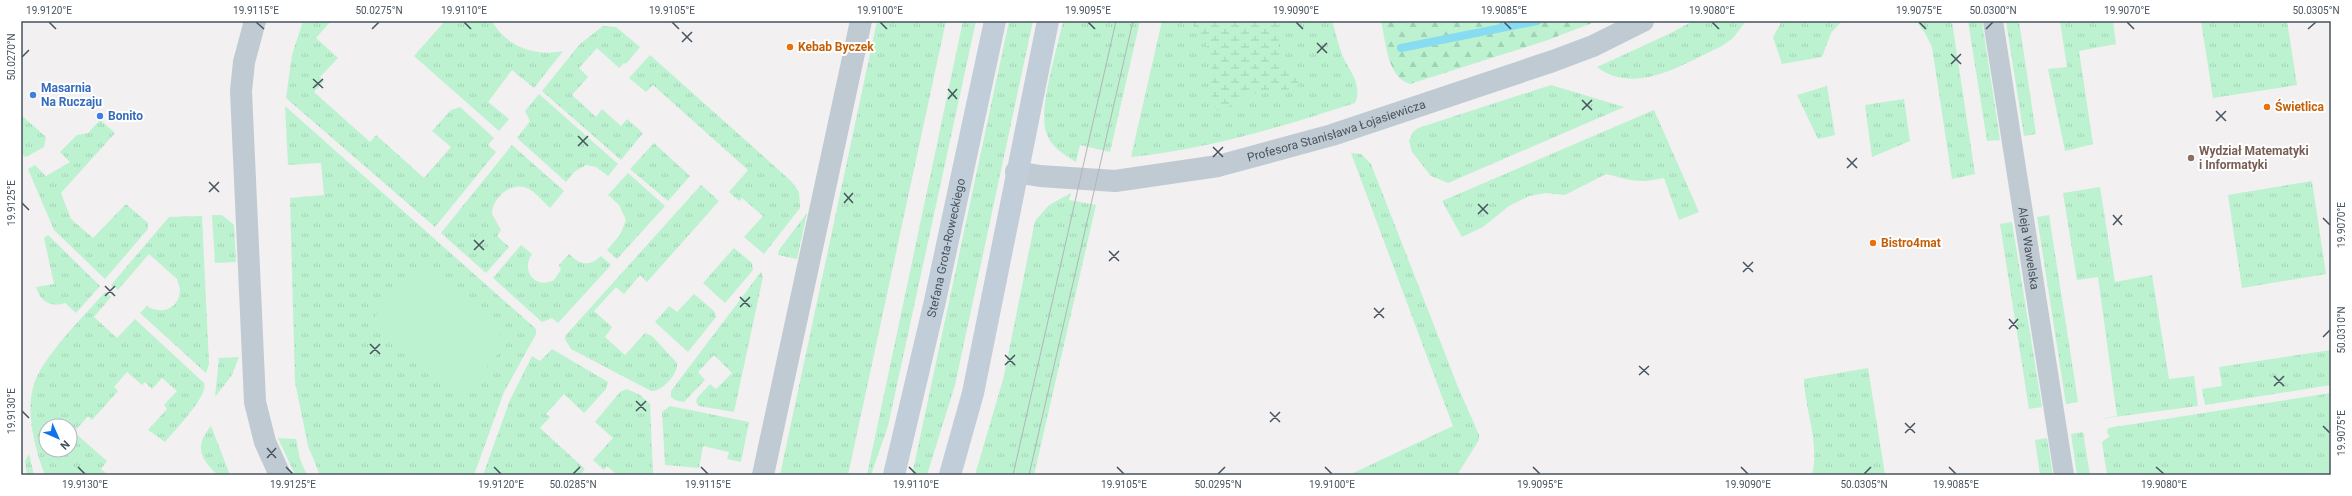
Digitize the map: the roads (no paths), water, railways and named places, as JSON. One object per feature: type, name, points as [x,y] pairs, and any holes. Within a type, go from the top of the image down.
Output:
[{"type":"main road","name":"Stefana Grota-Roweckiego","points":[[894,475],[935,301],[995,21]]},
{"type":"main road","points":[[950,475],[973,393],[1016,172],[1048,21]]},
{"type":"street","points":[[255,21],[244,62],[241,91],[251,350],[259,421],[280,475]]},
{"type":"street","points":[[764,475],[861,21]]},
{"type":"street","name":"Profesora Stanisława Łojasiewicza","points":[[1016,172],[1040,176],[1114,181],[1218,166],[1339,132],[1546,64],[1593,46],[1642,21]]},
{"type":"street","name":"Aleja Wawelska","points":[[1993,21],[2064,475]]},
{"type":"waterway","points":[[1401,48],[1537,21]]},
{"type":"tram line","points":[[1013,475],[1116,21]]},
{"type":"tram line","points":[[1029,475],[1133,21]]},
{"type":"place","name":"Kebab Byczek","points":[[790,47]]},
{"type":"place","name":"Masarnia Na Ruczaju","points":[[33,95]]},
{"type":"place","name":"Świetlica","points":[[2267,107]]},
{"type":"place","name":"Bonito","points":[[100,116]]},
{"type":"place","name":"Wydział Matematyki i Informatyki","points":[[2191,158]]},
{"type":"place","name":"Bistro4mat","points":[[1873,243]]}]
